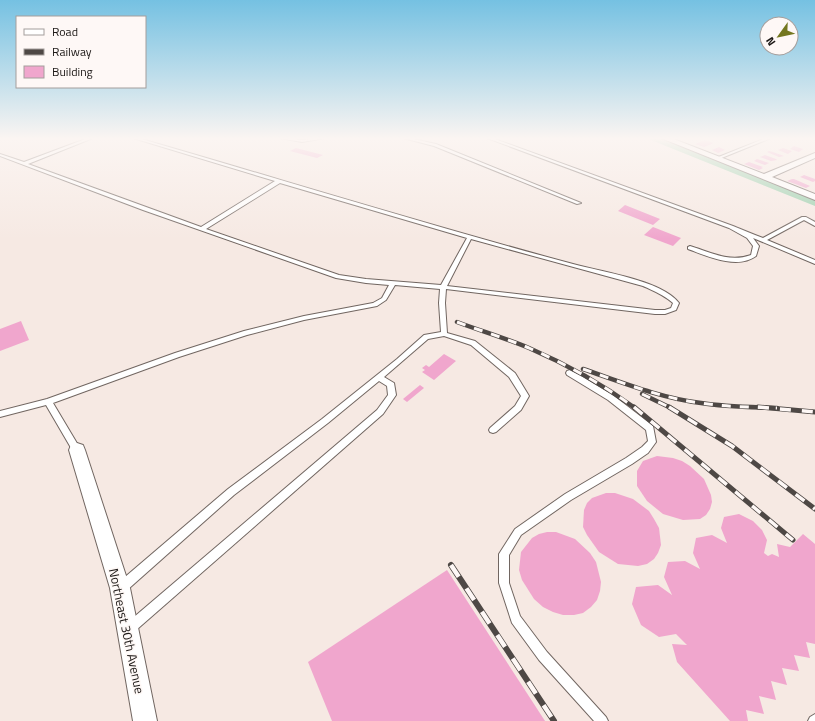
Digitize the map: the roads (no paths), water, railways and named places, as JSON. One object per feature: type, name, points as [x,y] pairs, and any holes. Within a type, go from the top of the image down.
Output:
[{"type":"street","points":[[751,172],[815,197]]},
{"type":"street","points":[[766,178],[780,172]]},
{"type":"street","name":"Northeast 30th Avenue","points":[[77,450],[120,588],[145,721]]},
{"type":"lane","points":[[45,172],[338,277],[443,287],[655,312],[666,312],[674,309],[676,303],[673,298],[652,287],[470,237],[250,172]]},
{"type":"lane","points":[[501,172],[579,203]]},
{"type":"lane","points":[[580,172],[763,240],[815,262]]},
{"type":"lane","points":[[202,229],[279,180]]},
{"type":"lane","points":[[763,240],[804,218],[815,224]]},
{"type":"lane","points":[[690,248],[732,260],[748,258],[753,256],[756,246],[753,239],[742,232]]},
{"type":"lane","points":[[444,334],[442,304],[443,287],[470,237]]},
{"type":"lane","points":[[0,414],[48,402],[170,357],[246,333],[304,318],[374,305],[380,303],[385,298],[394,283]]},
{"type":"lane","points":[[120,588],[231,492],[325,421],[426,337],[444,334],[473,343],[495,359],[512,375],[526,396],[518,408],[493,430]]},
{"type":"lane","points":[[570,373],[598,388],[635,415],[650,428],[652,442],[645,450],[629,461],[568,497],[518,532],[504,554],[504,583],[516,619],[543,656],[602,721]]},
{"type":"lane","points":[[128,630],[232,538],[380,412],[392,395],[391,385],[380,376]]},
{"type":"lane","points":[[48,402],[77,450]]},
{"type":"railway","points":[[457,322],[520,344],[543,354],[584,375],[635,408]]},
{"type":"railway","points":[[583,369],[641,389],[686,401],[739,407],[766,408]]},
{"type":"railway","points":[[642,394],[669,407]]},
{"type":"railway","points":[[634,407],[793,540]]},
{"type":"railway","points":[[669,407],[732,446],[815,509]]},
{"type":"railway","points":[[758,407],[766,408]]},
{"type":"railway","points":[[766,408],[777,408]]},
{"type":"railway","points":[[766,408],[815,412]]},
{"type":"railway","points":[[451,565],[554,721]]}]
